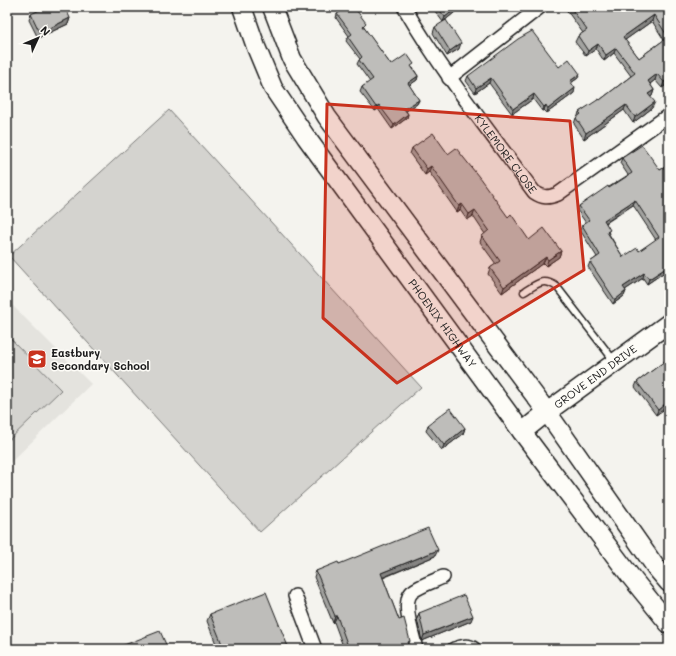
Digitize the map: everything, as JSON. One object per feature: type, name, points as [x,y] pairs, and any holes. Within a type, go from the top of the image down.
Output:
[{"type":"main road","name":"PHOENIX HIGHWAY","points":[[242,7],[256,47],[273,88],[302,131],[522,432],[631,577],[669,624]]},
{"type":"main road","points":[[272,7],[292,59],[327,117],[547,412],[657,569],[669,583]]},
{"type":"main road","name":"GROVE END DRIVE","points":[[522,432],[669,323]]},
{"type":"street","points":[[404,7],[449,78],[540,7]]},
{"type":"street","name":"KYLEMORE CLOSE","points":[[449,78],[534,192],[541,197],[547,198],[558,194],[669,115]]},
{"type":"street","points":[[416,649],[407,611],[409,596],[413,591],[443,577]]},
{"type":"street","points":[[295,596],[315,649]]},
{"type":"street","points":[[454,649],[464,646],[472,647],[474,649]]},
{"type":"lane","points":[[524,292],[545,281],[551,282],[557,287],[615,362]]},
{"type":"highlighted area","points":[[327,104],[570,121],[584,270],[397,383],[323,318]]},
{"type":"shaded area","points":[[169,110],[421,387],[260,532],[9,256]]},
{"type":"shaded area","name":"Eastbury Secondary School","points":[[7,300],[91,384],[7,466]]},
{"type":"shaded area","points":[[7,335],[61,390],[7,442]]},
{"type":"building","points":[[46,7],[65,7],[70,18],[40,33],[31,14]]},
{"type":"building","points":[[347,7],[354,7],[366,23],[363,26],[391,65],[407,54],[414,64],[411,66],[418,76],[408,83],[419,100],[404,109],[408,114],[394,125],[379,105],[376,107],[362,87],[373,79],[359,60],[362,57],[348,37],[352,34],[337,14]]},
{"type":"building","points":[[437,7],[458,7],[445,17]]},
{"type":"building","points":[[570,7],[585,7],[587,9],[591,7],[669,7],[669,79],[664,82],[657,74],[648,81],[654,90],[648,94],[655,102],[635,117],[626,105],[586,133],[576,118],[581,114],[579,112],[599,99],[600,100],[635,73],[616,48],[606,55],[598,44],[588,51],[578,36],[587,30]],"holes":[[[654,15],[668,37],[639,58],[623,37]]]},
{"type":"building","points":[[446,20],[461,43],[450,51],[435,27]]},
{"type":"building","points":[[532,31],[559,67],[569,59],[580,74],[570,81],[575,88],[548,109],[546,105],[544,107],[534,94],[513,109],[491,78],[476,88],[468,76],[518,39]]},
{"type":"building","points":[[433,133],[448,154],[456,148],[508,217],[511,214],[529,240],[544,228],[561,251],[548,260],[546,257],[504,287],[490,268],[500,261],[482,236],[489,230],[475,210],[469,214],[462,204],[459,206],[431,166],[427,169],[412,148]]},
{"type":"building","points":[[642,145],[660,170],[669,165],[669,266],[649,279],[644,273],[623,287],[626,291],[615,300],[590,262],[600,255],[582,225],[589,220],[579,206],[608,186],[609,188],[632,173],[622,158]],"holes":[[[635,200],[659,237],[639,251],[637,248],[623,257],[607,232],[610,230],[604,220]]]},
{"type":"building","points":[[669,358],[669,409],[665,404],[658,410],[637,382]]},
{"type":"building","points":[[450,408],[465,428],[444,445],[428,425]]},
{"type":"building","points":[[428,528],[438,550],[381,573],[399,620],[404,618],[410,641],[408,642],[409,646],[401,649],[349,649],[337,616],[335,616],[316,571],[338,562],[339,564]]},
{"type":"building","points":[[266,592],[289,649],[224,649],[210,614]]},
{"type":"building","points":[[464,595],[473,616],[424,635],[419,613]]},
{"type":"building","points":[[160,631],[168,649],[114,649]]},
{"type":"place","name":"Eastbury Secondary School","points":[[37,359]]}]
